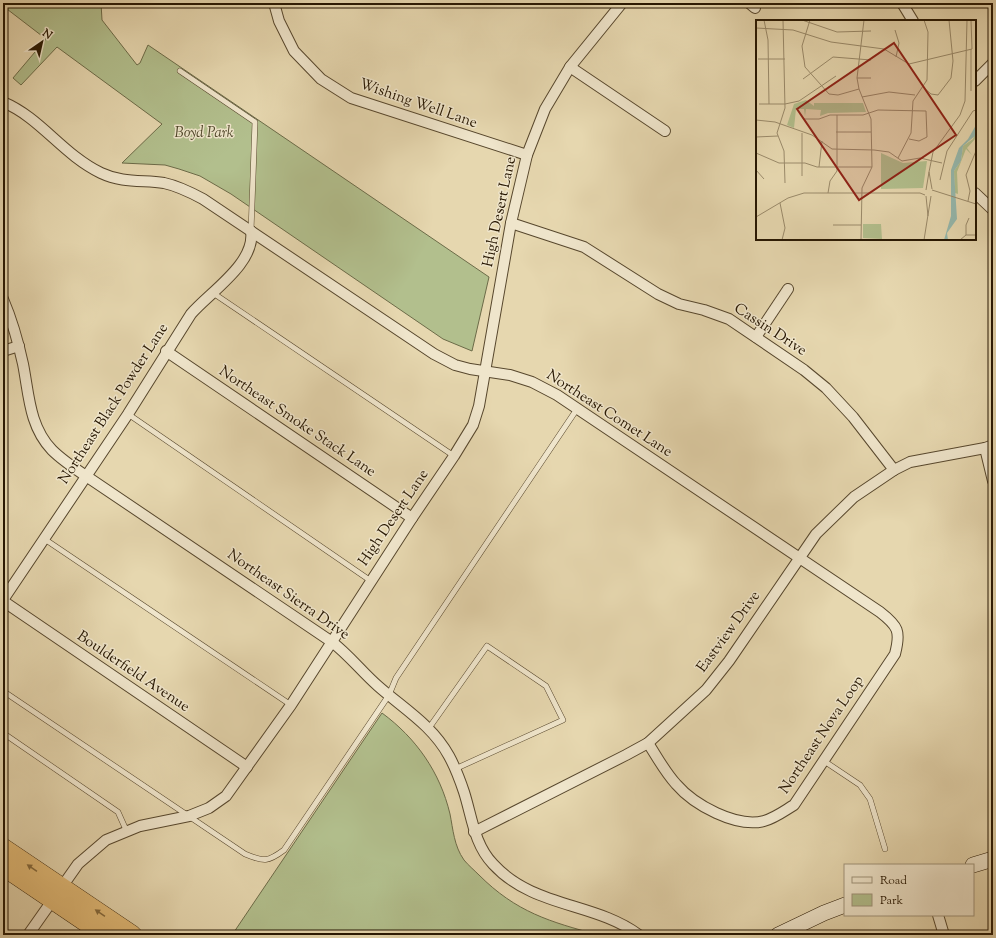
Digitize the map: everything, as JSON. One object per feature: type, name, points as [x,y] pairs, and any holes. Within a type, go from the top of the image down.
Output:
[{"type":"highway","points":[[3,848],[104,935]]},
{"type":"highway","points":[[3,866],[132,935]]},
{"type":"main road","points":[[974,865],[993,859]]},
{"type":"main road","points":[[778,935],[824,912],[844,905]]},
{"type":"street","name":"Wishing Well Lane","points":[[274,3],[279,21],[294,51],[322,79],[351,98],[527,155]]},
{"type":"street","name":"High Desert Lane","points":[[28,935],[56,893],[78,864],[106,840],[140,826],[189,816],[209,808],[226,796],[290,705],[370,581],[454,456],[472,425],[479,406],[510,223],[527,155],[545,109],[570,67],[622,3]]},
{"type":"street","points":[[902,3],[912,20]]},
{"type":"street","points":[[976,80],[993,63]]},
{"type":"street","points":[[570,67],[664,131]]},
{"type":"street","name":"Northeast Comet Lane","points":[[3,102],[17,108],[85,165],[104,174],[123,180],[163,183],[182,187],[203,198],[434,354],[455,365],[510,375],[532,382],[558,395],[799,559]]},
{"type":"street","points":[[976,194],[993,210]]},
{"type":"street","name":"Cassin Drive","points":[[510,223],[584,247],[658,294],[678,304],[704,310],[729,319],[826,388],[853,417],[894,470]]},
{"type":"street","name":"Northeast Black Powder Lane","points":[[3,600],[128,414],[166,351],[191,314],[236,270],[250,250],[253,241],[252,231]]},
{"type":"street","points":[[756,337],[788,289]]},
{"type":"street","name":"Northeast Sierra Drive","points":[[3,299],[19,346],[30,407],[38,429],[51,449],[86,476],[332,642],[389,695],[429,728],[445,750],[455,770],[464,792],[474,832],[482,850],[493,864],[513,881],[534,893],[558,903],[609,918],[639,935]]},
{"type":"street","points":[[3,351],[19,346]]},
{"type":"street","name":"Northeast Smoke Stack Lane","points":[[166,351],[412,518]]},
{"type":"street","points":[[989,447],[993,481]]},
{"type":"street","name":"Eastview Drive","points":[[474,832],[648,744],[697,699],[730,661],[816,534],[831,517],[854,496],[894,470],[917,461],[989,447]]},
{"type":"street","name":"Northeast Nova Loop","points":[[648,744],[676,784],[688,795],[731,820],[747,822],[763,821],[794,805],[895,654],[899,638],[894,624],[799,559]]},
{"type":"street","name":"Boulderfield Avenue","points":[[3,600],[247,768]]},
{"type":"street","points":[[938,916],[944,935]]},
{"type":"lane","points":[[180,71],[255,122],[252,231]]},
{"type":"lane","points":[[213,293],[454,456]]},
{"type":"lane","points":[[3,691],[245,854],[261,861],[273,858],[284,850],[389,695],[396,678],[577,409]]},
{"type":"lane","points":[[128,414],[370,581]]},
{"type":"lane","points":[[44,538],[290,705]]},
{"type":"lane","points":[[429,728],[487,646],[546,686],[563,720],[455,770]]},
{"type":"lane","points":[[3,733],[118,812],[127,832]]},
{"type":"lane","points":[[824,761],[860,785],[870,799],[885,849]]},
{"type":"green space","name":"Boyd Park","points":[[3,3],[101,3],[102,20],[137,65],[140,63],[148,45],[489,277],[472,351],[443,339],[231,194],[200,176],[165,165],[122,163],[162,124],[57,47],[21,85],[13,78],[46,39],[3,6]]},
{"type":"green space","points":[[382,713],[406,733],[425,757],[433,770],[446,799],[458,849],[467,864],[493,888],[520,907],[549,920],[599,935],[232,935]]}]
